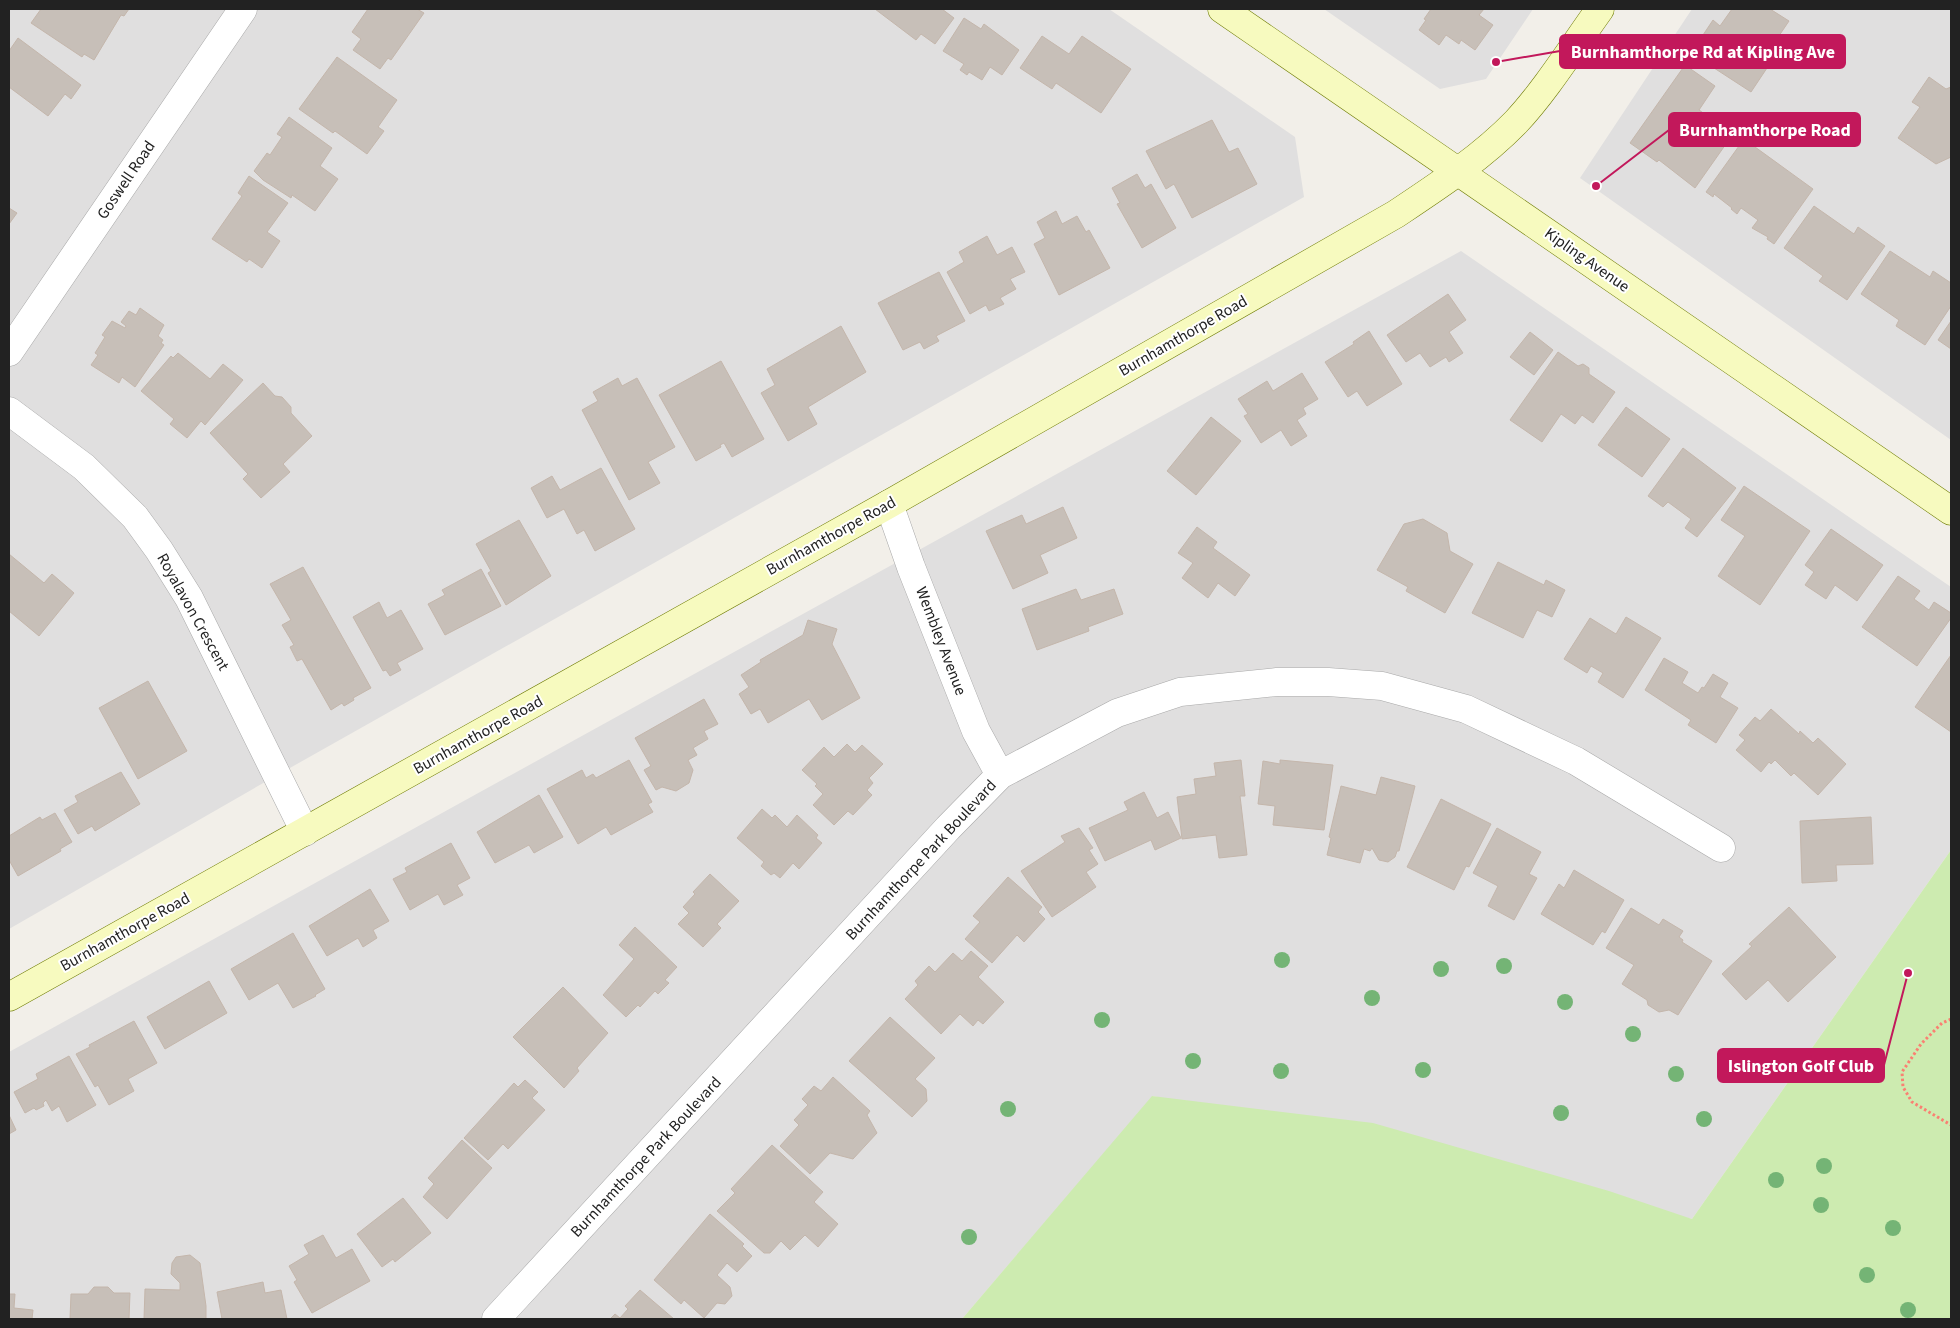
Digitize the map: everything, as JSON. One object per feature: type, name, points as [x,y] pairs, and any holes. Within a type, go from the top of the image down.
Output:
[{"type":"main road","name":"Kipling Avenue","points":[[1222,9],[1951,511]]},
{"type":"main road","name":"Burnhamthorpe Road","points":[[9,997],[889,504],[1396,214],[1490,146],[1521,116],[1600,9]]},
{"type":"street","name":"Goswell Road","points":[[9,352],[242,9]]},
{"type":"street","name":"Royalavon Crescent","points":[[9,411],[84,467],[135,518],[159,550],[189,598],[305,832]]},
{"type":"street","name":"Wembley Avenue","points":[[889,504],[911,567],[976,731],[1000,776]]},
{"type":"street","name":"Burnhamthorpe Park Boulevard","points":[[496,1319],[942,835],[1000,776],[1117,713],[1180,692],[1277,682],[1328,682],[1382,686],[1466,708],[1576,761],[1722,848]]},
{"type":"path","points":[[1951,1018],[1942,1023],[1921,1044],[1902,1072],[1903,1087],[1912,1102],[1951,1124]]},
{"type":"shaded area","points":[[9,9],[1109,9],[1295,137],[1304,197],[265,782],[9,929]]},
{"type":"shaded area","points":[[1324,9],[1533,9],[1486,79],[1440,89]]},
{"type":"shaded area","points":[[1692,9],[1951,9],[1951,440],[1580,178]]},
{"type":"shaded area","points":[[1461,251],[1951,587],[1951,850],[1692,1219],[1153,1096],[962,1319],[9,1319],[9,1052]]},
{"type":"green space","points":[[1951,850],[1951,1319],[962,1319],[1152,1096],[1373,1123],[1609,1191],[1692,1219]]},
{"type":"building","points":[[41,9],[129,9],[124,16],[121,15],[94,60],[84,54],[82,57],[31,23]]},
{"type":"building","points":[[368,9],[417,9],[424,13],[391,60],[388,58],[380,69],[353,50],[361,39],[352,32]]},
{"type":"building","points":[[875,9],[942,9],[954,18],[935,44],[921,34],[916,40]]},
{"type":"building","points":[[1431,9],[1484,9],[1479,15],[1493,25],[1475,50],[1461,40],[1459,44],[1446,35],[1439,45],[1419,30]]},
{"type":"building","points":[[1732,9],[1770,9],[1789,21],[1766,55],[1773,59],[1751,92],[1691,53],[1713,20],[1720,26]]},
{"type":"building","points":[[964,18],[981,29],[984,24],[1019,50],[1002,75],[990,67],[982,80],[969,72],[967,75],[960,70],[964,64],[943,51]]},
{"type":"building","points":[[1042,36],[1069,54],[1082,36],[1131,69],[1101,113],[1056,83],[1052,89],[1020,68]]},
{"type":"building","points":[[18,38],[81,85],[71,99],[65,94],[48,116],[9,87],[9,51]]},
{"type":"building","points":[[337,57],[397,100],[378,127],[384,131],[367,154],[335,131],[333,133],[299,109]]},
{"type":"building","points":[[1685,65],[1715,86],[1699,110],[1733,134],[1695,188],[1659,160],[1657,162],[1630,143]]},
{"type":"building","points":[[1929,77],[1946,89],[1951,87],[1951,157],[1936,164],[1898,138],[1920,107],[1912,102]]},
{"type":"building","points":[[289,117],[332,148],[320,166],[338,179],[315,211],[292,195],[291,198],[263,180],[254,171],[267,153],[270,155],[282,137],[277,134]]},
{"type":"building","points":[[1212,120],[1229,152],[1238,148],[1257,184],[1192,218],[1174,184],[1166,189],[1146,151]]},
{"type":"building","points":[[1744,139],[1813,189],[1774,244],[1767,239],[1768,237],[1752,228],[1758,220],[1741,208],[1737,214],[1714,194],[1713,197],[1706,192]]},
{"type":"building","points":[[1137,174],[1145,188],[1151,184],[1176,228],[1142,248],[1117,204],[1120,203],[1112,188]]},
{"type":"building","points":[[249,176],[288,203],[267,232],[280,241],[262,268],[249,259],[247,262],[212,239],[242,196],[238,193]]},
{"type":"building","points":[[1814,206],[1854,234],[1858,227],[1885,246],[1847,300],[1819,281],[1823,276],[1784,248]]},
{"type":"building","points":[[9,208],[17,213],[9,224]]},
{"type":"building","points":[[1056,211],[1062,224],[1077,216],[1086,232],[1089,230],[1110,268],[1059,295],[1034,244],[1045,238],[1037,222]]},
{"type":"building","points":[[987,236],[997,255],[1012,247],[1025,272],[1010,279],[1016,289],[1000,298],[1004,304],[989,311],[986,305],[970,314],[947,272],[964,262],[959,252]]},
{"type":"building","points":[[1890,251],[1930,277],[1933,271],[1951,283],[1951,306],[1925,345],[1896,326],[1899,320],[1861,294]]},
{"type":"building","points":[[939,272],[965,321],[936,336],[939,341],[924,349],[920,342],[903,350],[878,303]]},
{"type":"building","points":[[1448,294],[1466,320],[1449,332],[1463,353],[1449,362],[1446,357],[1430,367],[1420,353],[1406,362],[1387,335]]},
{"type":"building","points":[[140,308],[164,325],[158,336],[163,340],[161,343],[164,345],[135,387],[122,377],[119,383],[91,365],[98,355],[95,353],[105,337],[102,335],[112,321],[125,328],[126,326],[121,322],[129,311],[136,315]]},
{"type":"building","points":[[1951,321],[1951,349],[1938,340]]},
{"type":"building","points":[[841,326],[866,372],[808,407],[817,424],[788,441],[761,393],[775,385],[767,369]]},
{"type":"building","points":[[1369,331],[1402,384],[1367,406],[1357,391],[1348,397],[1325,362],[1354,344],[1353,342]]},
{"type":"building","points":[[1530,332],[1553,350],[1534,375],[1510,357]]},
{"type":"building","points":[[1558,352],[1578,366],[1583,364],[1589,368],[1589,374],[1615,392],[1593,423],[1582,415],[1575,424],[1561,414],[1542,442],[1510,420]]},
{"type":"building","points":[[178,353],[210,379],[223,364],[243,380],[205,425],[201,421],[187,438],[170,424],[174,419],[141,391],[171,356],[173,358]]},
{"type":"building","points":[[721,361],[764,439],[732,457],[724,443],[720,445],[721,447],[696,461],[659,395]]},
{"type":"building","points":[[1302,373],[1318,399],[1303,408],[1306,414],[1297,420],[1307,436],[1291,446],[1281,430],[1261,443],[1244,416],[1248,414],[1238,399],[1267,381],[1273,391]]},
{"type":"building","points":[[618,378],[622,386],[637,378],[675,447],[648,462],[660,483],[629,500],[582,410],[598,401],[593,392]]},
{"type":"building","points":[[263,383],[275,396],[282,397],[291,407],[291,413],[312,436],[283,464],[290,472],[261,498],[243,479],[248,474],[210,433]]},
{"type":"building","points":[[1626,407],[1670,439],[1642,477],[1598,445]]},
{"type":"building","points":[[1211,417],[1241,441],[1196,495],[1167,471]]},
{"type":"building","points":[[1683,448],[1736,488],[1697,537],[1685,528],[1691,519],[1668,502],[1663,507],[1648,496]]},
{"type":"building","points":[[601,468],[635,529],[595,551],[584,530],[577,534],[564,509],[547,518],[531,488],[552,476],[560,490]]},
{"type":"building","points":[[1744,486],[1810,531],[1760,605],[1718,576],[1745,536],[1721,520]]},
{"type":"building","points":[[1063,507],[1077,538],[1040,555],[1048,573],[1013,589],[986,531],[1022,515],[1026,524]]},
{"type":"building","points":[[1423,519],[1447,533],[1450,551],[1473,564],[1445,613],[1406,591],[1408,587],[1377,570],[1404,524]]},
{"type":"building","points":[[519,520],[551,576],[506,605],[488,573],[491,571],[476,544]]},
{"type":"building","points":[[1197,527],[1217,542],[1213,548],[1250,575],[1235,596],[1218,583],[1208,598],[1182,578],[1193,563],[1178,553]]},
{"type":"building","points":[[1831,529],[1883,565],[1857,601],[1835,585],[1826,599],[1805,585],[1814,572],[1805,565]]},
{"type":"building","points":[[9,554],[44,583],[52,574],[74,593],[39,636],[9,611]]},
{"type":"building","points":[[1498,562],[1544,585],[1546,580],[1565,590],[1552,617],[1537,610],[1523,638],[1472,613]]},
{"type":"building","points":[[303,567],[371,688],[353,698],[354,700],[344,706],[342,703],[331,710],[302,659],[297,661],[290,647],[294,645],[282,625],[291,620],[270,584]]},
{"type":"building","points":[[481,569],[501,606],[445,635],[428,604],[445,595],[442,590]]},
{"type":"building","points":[[1898,576],[1920,591],[1914,599],[1929,610],[1934,602],[1951,613],[1951,618],[1917,666],[1862,627]]},
{"type":"building","points":[[1076,589],[1081,600],[1114,589],[1123,614],[1088,627],[1089,631],[1037,650],[1022,609]]},
{"type":"building","points":[[379,602],[387,618],[401,610],[423,649],[397,663],[401,670],[390,676],[386,670],[383,671],[353,617]]},
{"type":"building","points":[[1626,617],[1661,638],[1623,698],[1598,682],[1603,673],[1591,666],[1587,673],[1564,659],[1590,618],[1616,634]]},
{"type":"building","points":[[808,620],[837,629],[832,644],[860,698],[822,720],[809,699],[768,723],[760,709],[751,714],[739,694],[749,687],[741,675],[761,662],[760,660],[803,635]]},
{"type":"building","points":[[1951,655],[1951,732],[1915,707]]},
{"type":"building","points":[[1664,658],[1688,672],[1682,683],[1698,693],[1702,687],[1704,688],[1713,674],[1728,683],[1720,697],[1738,708],[1716,743],[1688,725],[1691,720],[1645,690]]},
{"type":"building","points":[[148,681],[187,751],[138,779],[99,708]]},
{"type":"building","points":[[704,699],[718,724],[704,731],[708,739],[693,748],[697,755],[688,760],[693,770],[689,783],[676,791],[662,787],[656,790],[644,770],[651,766],[635,738]]},
{"type":"building","points":[[1771,709],[1799,734],[1800,731],[1813,743],[1818,738],[1846,764],[1818,795],[1794,773],[1791,776],[1775,760],[1771,764],[1769,762],[1761,772],[1736,750],[1745,740],[1739,735],[1755,717],[1760,721]]},
{"type":"building","points":[[847,744],[855,752],[862,745],[883,764],[869,778],[873,783],[867,790],[872,795],[853,815],[848,811],[834,825],[813,805],[823,794],[815,786],[817,784],[802,770],[824,747],[834,757]]},
{"type":"building","points":[[629,760],[652,802],[648,804],[653,812],[611,835],[606,827],[578,844],[547,789],[582,770],[586,778],[593,774],[596,778]]},
{"type":"building","points":[[1241,760],[1245,796],[1240,796],[1247,855],[1219,858],[1216,835],[1182,839],[1177,797],[1196,794],[1194,779],[1216,776],[1214,763]]},
{"type":"building","points":[[1280,760],[1333,765],[1324,830],[1273,825],[1275,806],[1258,804],[1263,761],[1280,764]]},
{"type":"building","points":[[121,772],[140,804],[95,831],[92,826],[78,834],[64,810],[78,802],[75,796]]},
{"type":"building","points":[[1381,777],[1415,786],[1399,851],[1397,851],[1395,857],[1388,862],[1379,860],[1372,848],[1370,851],[1364,849],[1360,863],[1327,855],[1331,838],[1329,837],[1341,786],[1376,795]]},
{"type":"building","points":[[1144,792],[1157,818],[1168,812],[1181,838],[1155,850],[1151,840],[1105,861],[1089,828],[1128,810],[1124,802]]},
{"type":"building","points":[[539,795],[563,837],[534,853],[529,845],[495,863],[477,832]]},
{"type":"building","points":[[1441,799],[1491,824],[1469,867],[1466,866],[1454,890],[1407,867]]},
{"type":"building","points":[[762,809],[772,818],[775,815],[787,827],[797,815],[818,835],[816,838],[822,843],[799,869],[793,863],[780,878],[774,873],[771,875],[761,866],[764,862],[737,838]]},
{"type":"building","points":[[55,813],[72,842],[60,849],[61,851],[18,876],[9,860],[9,836],[40,817],[42,820]]},
{"type":"building","points":[[1871,817],[1873,864],[1836,865],[1837,881],[1802,883],[1800,821]]},
{"type":"building","points":[[1079,828],[1093,848],[1089,850],[1098,864],[1086,872],[1096,887],[1052,917],[1021,871],[1065,842],[1061,836]]},
{"type":"building","points":[[1497,828],[1541,852],[1529,874],[1537,878],[1514,920],[1488,906],[1498,886],[1473,873]]},
{"type":"building","points":[[451,843],[470,878],[457,885],[463,895],[444,905],[438,894],[410,910],[393,879],[407,872],[405,868]]},
{"type":"building","points":[[1574,870],[1624,900],[1605,933],[1602,931],[1593,945],[1541,914],[1559,884],[1564,888]]},
{"type":"building","points":[[710,874],[739,901],[717,924],[721,928],[703,947],[678,924],[689,913],[683,907],[695,894],[693,892]]},
{"type":"building","points":[[1008,877],[1042,907],[1038,912],[1045,919],[1024,942],[1017,935],[992,963],[965,939],[980,922],[973,916]]},
{"type":"building","points":[[370,889],[389,921],[373,930],[377,938],[363,947],[358,938],[327,956],[309,926]]},
{"type":"building","points":[[1789,907],[1836,957],[1788,1002],[1768,980],[1746,1000],[1722,974],[1752,946],[1749,944]]},
{"type":"building","points":[[1631,908],[1659,925],[1663,919],[1683,931],[1679,937],[1683,940],[1682,942],[1712,961],[1678,1015],[1669,1010],[1659,1012],[1648,1005],[1647,1000],[1622,984],[1634,965],[1606,948]]},
{"type":"building","points":[[635,927],[677,967],[665,980],[669,983],[658,994],[655,991],[640,1007],[638,1005],[626,1017],[603,995],[634,959],[619,945]]},
{"type":"building","points":[[293,933],[325,989],[293,1008],[278,983],[249,1000],[231,969]]},
{"type":"building","points":[[971,951],[988,966],[978,977],[1004,1002],[983,1024],[978,1020],[973,1026],[960,1014],[941,1034],[905,999],[918,985],[915,981],[929,966],[935,972],[953,953],[962,961]]},
{"type":"building","points":[[209,981],[227,1013],[165,1049],[147,1017]]},
{"type":"building","points":[[563,987],[608,1033],[577,1068],[579,1071],[564,1088],[513,1037]]},
{"type":"building","points":[[890,1017],[935,1058],[915,1079],[926,1089],[927,1101],[912,1117],[849,1061]]},
{"type":"building","points":[[134,1021],[157,1063],[128,1079],[134,1091],[109,1105],[98,1085],[95,1087],[76,1054]]},
{"type":"building","points":[[69,1056],[96,1105],[67,1122],[59,1106],[52,1111],[46,1100],[43,1103],[44,1106],[36,1110],[34,1108],[25,1113],[14,1092],[38,1079],[36,1074]]},
{"type":"building","points":[[833,1077],[870,1111],[867,1115],[877,1133],[853,1159],[830,1153],[810,1174],[780,1146],[799,1125],[794,1120],[808,1105],[802,1099],[814,1086],[821,1091]]},
{"type":"building","points":[[525,1080],[538,1092],[532,1098],[545,1110],[508,1149],[503,1144],[488,1160],[464,1138],[514,1083],[518,1087]]},
{"type":"building","points":[[9,1115],[16,1130],[9,1134]]},
{"type":"building","points":[[462,1140],[492,1168],[447,1219],[423,1197],[434,1184],[428,1178]]},
{"type":"building","points":[[772,1145],[823,1192],[814,1202],[838,1224],[818,1247],[805,1235],[790,1250],[781,1241],[770,1253],[764,1253],[717,1211],[735,1193],[731,1189]]},
{"type":"building","points":[[403,1198],[431,1233],[395,1262],[393,1259],[382,1267],[357,1234]]},
{"type":"building","points":[[710,1214],[744,1244],[742,1246],[752,1256],[737,1272],[727,1263],[717,1275],[730,1287],[732,1296],[725,1304],[717,1303],[704,1318],[684,1300],[681,1304],[654,1280]]},
{"type":"building","points":[[323,1235],[336,1258],[352,1249],[370,1281],[312,1313],[294,1282],[297,1280],[289,1266],[309,1254],[304,1245]]},
{"type":"building","points":[[190,1255],[200,1263],[206,1319],[144,1319],[145,1289],[180,1290],[180,1283],[171,1274],[172,1263],[176,1257]]},
{"type":"building","points":[[263,1282],[265,1293],[281,1290],[287,1319],[222,1319],[217,1292]]},
{"type":"building","points":[[94,1287],[108,1287],[114,1293],[130,1293],[129,1319],[70,1319],[71,1294],[88,1294]]},
{"type":"building","points":[[640,1290],[674,1319],[610,1319],[615,1314],[620,1318],[628,1309],[625,1306]]},
{"type":"building","points":[[9,1294],[15,1294],[14,1308],[33,1310],[32,1319],[9,1319]]},
{"type":"place","name":"Burnhamthorpe Rd at Kipling Ave","points":[[1496,62]]},
{"type":"place","name":"Burnhamthorpe Road","points":[[1596,186]]},
{"type":"place","name":"Islington Golf Club","points":[[1908,973]]}]
